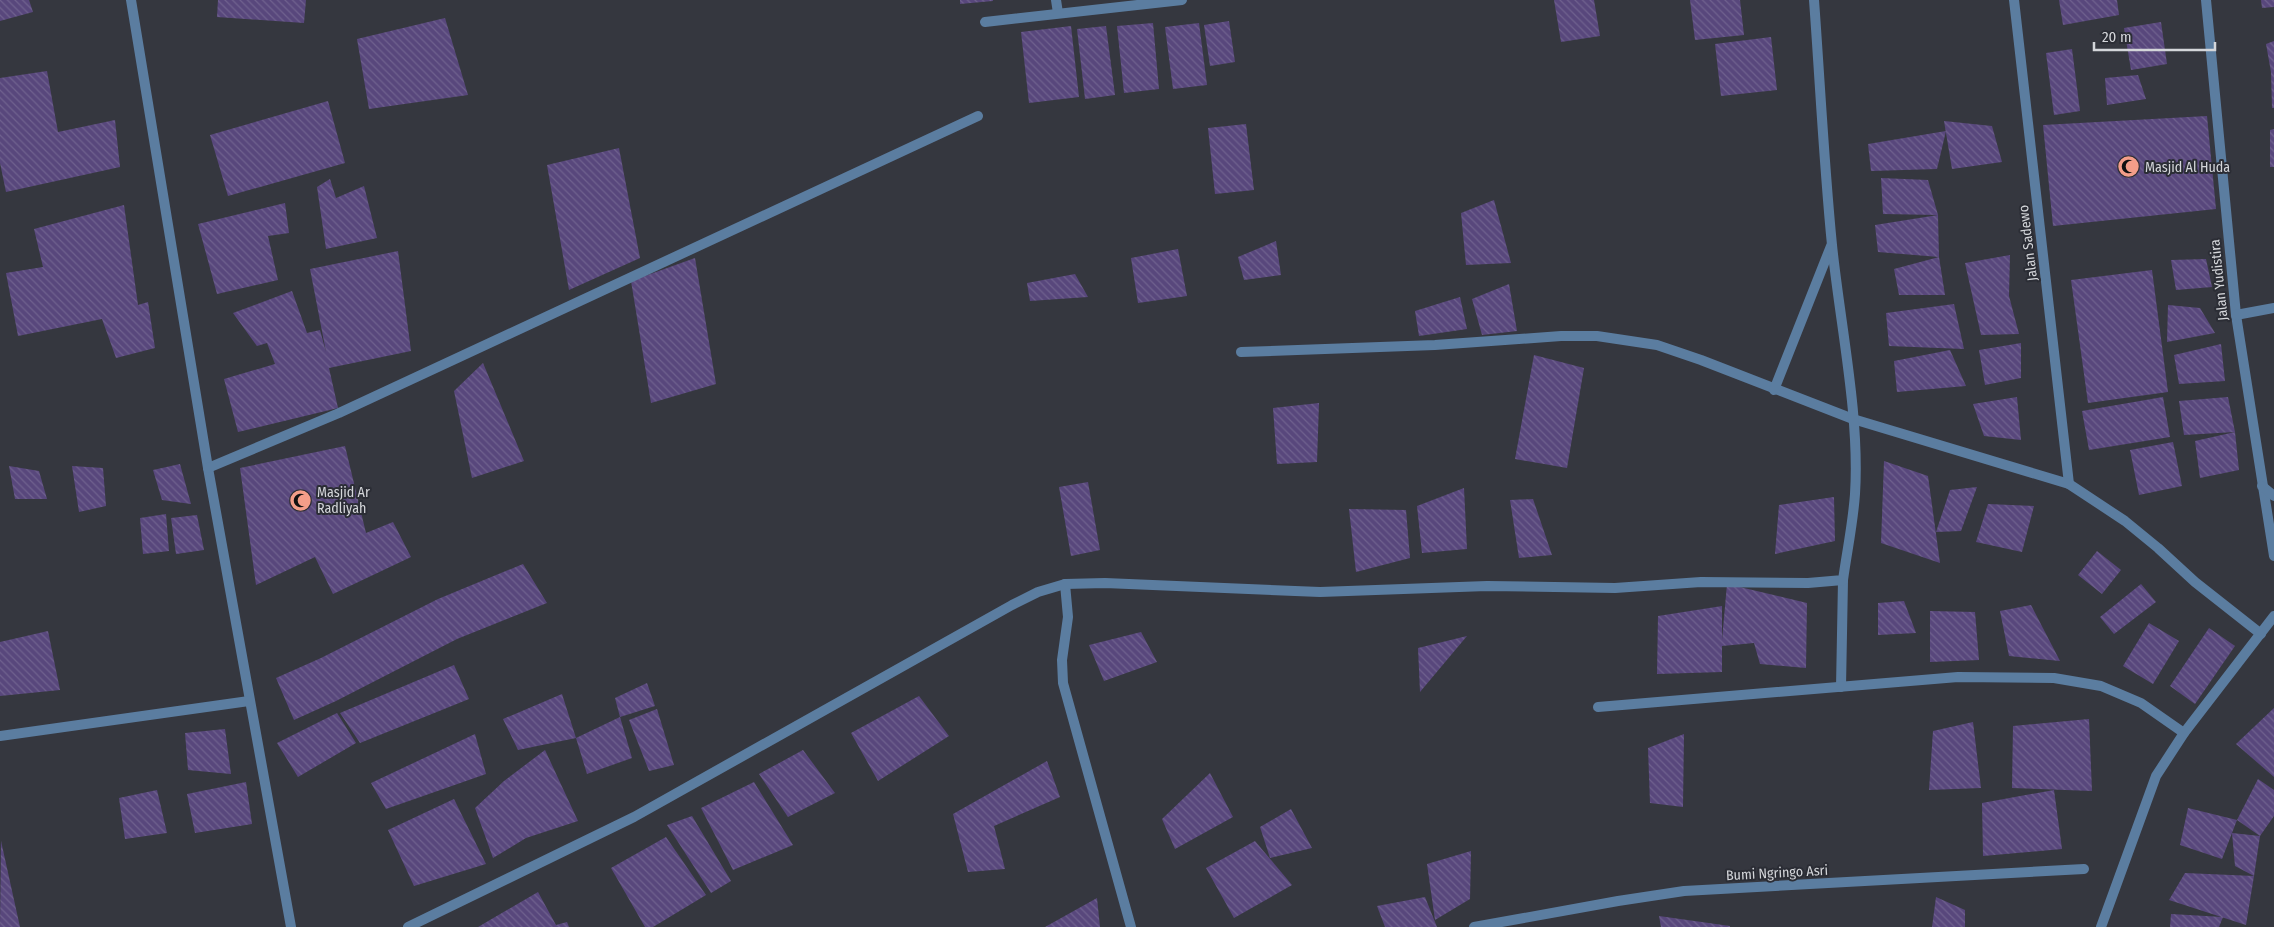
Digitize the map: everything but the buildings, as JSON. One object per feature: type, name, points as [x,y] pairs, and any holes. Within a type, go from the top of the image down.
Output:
[{"type":"street","points":[[131,0],[208,468],[291,927]]},
{"type":"street","points":[[1056,0],[1058,13]]},
{"type":"street","points":[[985,22],[1182,0]]},
{"type":"street","points":[[1814,0],[1832,245],[1853,420],[1855,492],[1852,528],[1843,580],[1841,687]]},
{"type":"street","name":"Jalan Sadewo","points":[[2014,0],[2069,484]]},
{"type":"street","name":"Jalan Yudistira","points":[[2206,0],[2236,316],[2274,556]]},
{"type":"street","points":[[208,468],[339,413],[978,116]]},
{"type":"street","points":[[1774,390],[1832,245]]},
{"type":"street","points":[[2236,316],[2274,308]]},
{"type":"street","points":[[1241,352],[1435,344],[1561,336],[1597,336],[1656,345],[1700,360],[1853,420],[2069,484],[2124,521],[2158,548],[2195,582],[2261,634]]},
{"type":"street","points":[[2262,486],[2274,496]]},
{"type":"street","points":[[408,927],[634,817],[1012,605],[1038,592],[1064,584],[1105,583],[1320,592],[1487,586],[1615,588],[1664,584],[1792,583],[1843,580]]},
{"type":"street","points":[[1064,584],[1068,617],[1062,660],[1063,683],[1131,927]]},
{"type":"street","points":[[2102,927],[2156,776],[2184,733],[2274,616]]},
{"type":"street","points":[[1598,707],[1958,677],[2054,678],[2101,686],[2133,700],[2184,733]]},
{"type":"street","points":[[0,736],[249,701]]},
{"type":"street","name":"Bumi Ngringo Asri","points":[[1474,927],[1684,891],[2084,869]]},
{"type":"place","name":"Masjid Al Huda","points":[[2129,167]]},
{"type":"place","name":"Masjid Ar Radliyah","points":[[301,500]]}]
